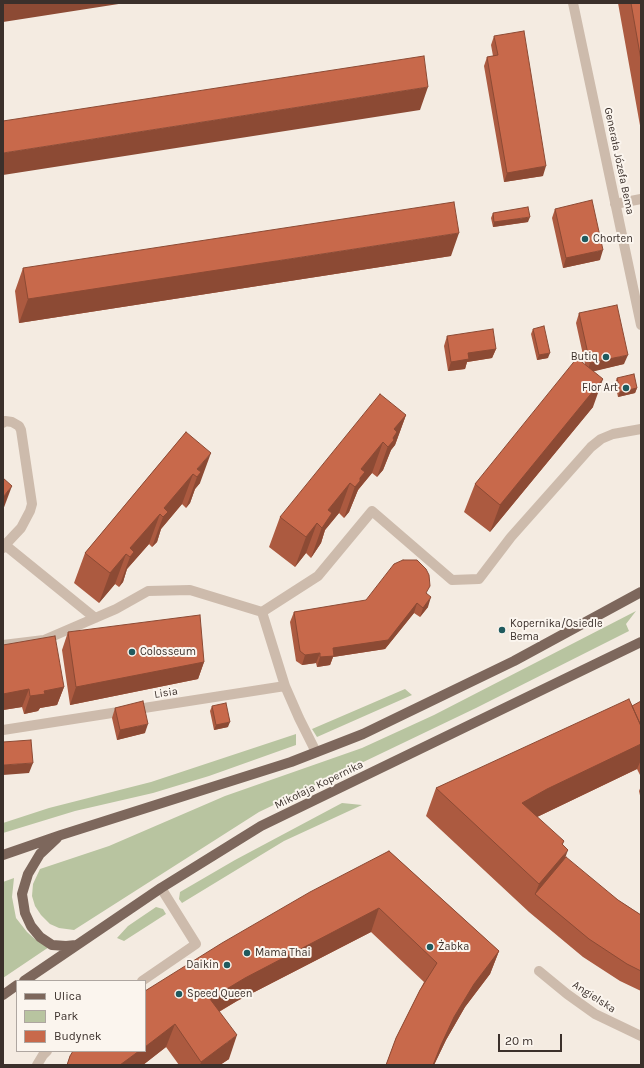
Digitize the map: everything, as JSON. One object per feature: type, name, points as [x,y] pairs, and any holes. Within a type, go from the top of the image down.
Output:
[{"type":"main road","points":[[3,855],[60,835],[291,762],[364,734],[514,661],[641,592]]},
{"type":"main road","name":"Mikołaja Kopernika","points":[[26,980],[161,888],[261,826],[641,642]]},
{"type":"main road","points":[[60,835],[40,854],[28,874],[22,894],[25,913],[31,926],[40,937],[52,945],[78,945]]},
{"type":"main road","points":[[3,995],[16,986]]},
{"type":"street","name":"Generała Józefa Bema","points":[[573,3],[641,324]]},
{"type":"street","points":[[615,204],[641,200]]},
{"type":"street","points":[[3,423],[5,421],[12,422],[19,426],[21,430],[32,504],[21,528],[4,546],[95,618]]},
{"type":"street","points":[[3,644],[44,640],[116,609],[148,591],[190,590],[262,612],[318,576],[372,511],[452,580],[478,579],[510,537],[591,447],[601,439],[613,434],[641,429]]},
{"type":"street","points":[[262,612],[285,686],[316,752]]},
{"type":"street","name":"Lisia","points":[[3,730],[285,686]]},
{"type":"street","points":[[143,980],[196,944],[161,888]]},
{"type":"street","name":"Angielska","points":[[539,971],[595,1014],[641,1036]]},
{"type":"street","points":[[37,1065],[46,1052]]},
{"type":"green space","points":[[636,611],[626,624],[629,631],[476,708],[259,812],[74,930],[59,928],[50,924],[35,906],[32,896],[33,884],[40,869],[109,846],[225,796],[362,748],[434,715]]},
{"type":"green space","points":[[405,689],[412,695],[317,737],[312,729]]},
{"type":"green space","points":[[296,734],[296,745],[209,776],[153,793],[75,811],[3,833],[3,823],[49,808],[151,782]]},
{"type":"green space","points":[[342,803],[362,805],[284,841],[182,903],[179,899],[180,892],[235,860]]},
{"type":"green space","points":[[14,878],[12,897],[16,918],[27,932],[36,940],[49,947],[3,978],[3,882]]},
{"type":"green space","points":[[156,907],[163,909],[166,914],[124,941],[117,938],[128,926]]},
{"type":"building","points":[[631,3],[641,3],[641,60]]},
{"type":"building","points":[[524,31],[546,166],[507,173],[487,57],[498,55],[494,36]]},
{"type":"building","points":[[424,56],[428,87],[3,153],[3,121]]},
{"type":"building","points":[[592,200],[603,250],[566,258],[555,209]]},
{"type":"building","points":[[454,202],[459,233],[28,299],[23,268]]},
{"type":"building","points":[[528,207],[530,217],[494,222],[493,213]]},
{"type":"building","points":[[617,305],[628,355],[590,363],[579,313]]},
{"type":"building","points":[[544,326],[550,353],[539,355],[533,329]]},
{"type":"building","points":[[493,329],[496,349],[468,353],[469,359],[451,362],[447,336]]},
{"type":"building","points":[[577,358],[603,379],[500,505],[475,484]]},
{"type":"building","points":[[634,374],[637,388],[620,392],[617,378]]},
{"type":"building","points":[[380,394],[406,415],[394,429],[397,432],[393,438],[394,440],[388,447],[383,442],[361,469],[365,472],[360,478],[360,481],[355,487],[350,483],[328,510],[332,513],[322,528],[317,523],[306,537],[280,517]]},
{"type":"building","points":[[186,432],[211,453],[197,469],[201,472],[197,477],[193,474],[164,508],[168,512],[163,517],[160,514],[130,548],[134,552],[130,557],[126,554],[110,573],[85,553]]},
{"type":"building","points":[[3,478],[12,486],[3,497]]},
{"type":"building","points":[[403,560],[417,560],[426,569],[429,575],[430,586],[426,593],[431,597],[423,608],[417,603],[388,640],[333,648],[334,656],[320,657],[320,653],[305,655],[300,651],[294,612],[366,600],[394,564]]},
{"type":"building","points":[[200,615],[204,662],[76,687],[68,632]]},
{"type":"building","points":[[55,636],[64,687],[44,691],[45,694],[30,696],[29,689],[3,694],[3,645]]},
{"type":"building","points":[[629,699],[641,726],[641,744],[547,789],[522,803],[564,841],[562,844],[568,850],[539,884],[436,788]]},
{"type":"building","points":[[143,701],[148,724],[120,730],[115,708]]},
{"type":"building","points":[[641,701],[641,726],[632,706]]},
{"type":"building","points":[[226,703],[230,722],[216,725],[212,706]]},
{"type":"building","points":[[31,740],[33,763],[3,765],[3,742]]},
{"type":"building","points":[[389,851],[499,951],[474,984],[454,1017],[433,1065],[386,1065],[396,1038],[420,990],[437,963],[379,908],[245,978],[210,999],[237,1035],[201,1062],[175,1024],[146,1046],[146,990],[222,943],[310,892]]},
{"type":"building","points":[[566,857],[618,900],[641,915],[641,971],[627,964],[589,939],[535,894]]},
{"type":"building","points":[[72,1052],[138,1052],[120,1065],[67,1065]]},
{"type":"place","name":"Chorten","points":[[585,239]]},
{"type":"place","name":"Butiq","points":[[606,357]]},
{"type":"place","name":"Flor Art","points":[[626,388]]},
{"type":"place","name":"Kopernika/Osiedle Bema","points":[[502,630]]},
{"type":"place","name":"Colosseum","points":[[132,652]]},
{"type":"place","name":"Żabka","points":[[430,947]]},
{"type":"place","name":"Mama Thai","points":[[247,953]]},
{"type":"place","name":"Daikin","points":[[227,965]]},
{"type":"place","name":"Speed Queen","points":[[179,994]]}]
